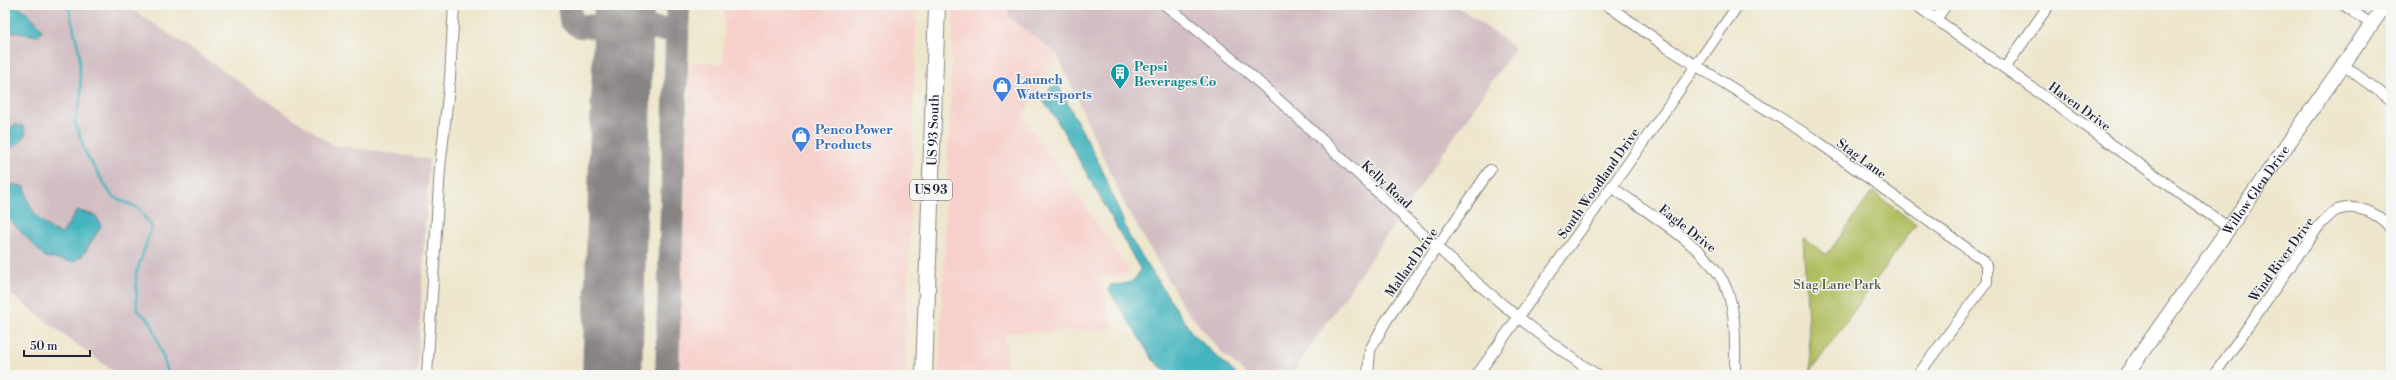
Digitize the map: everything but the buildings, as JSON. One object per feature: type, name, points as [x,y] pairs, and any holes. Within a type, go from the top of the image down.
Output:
[{"type":"main road","name":"US 93 South","points":[[924,375],[937,5]]},
{"type":"main road","name":"Willow Glen Drive","points":[[2126,375],[2385,5]]},
{"type":"street","points":[[428,375],[440,168],[450,78],[454,5]]},
{"type":"street","name":"Kelly Road","points":[[1165,5],[1230,56],[1437,248],[1519,317],[1592,374]]},
{"type":"street","name":"Stag Lane","points":[[1607,5],[1696,65],[1814,139],[1983,260],[1988,267],[1987,282],[1918,375]]},
{"type":"street","name":"South Woodland Drive","points":[[1477,375],[1612,187],[1738,5]]},
{"type":"street","name":"Haven Drive","points":[[1916,5],[2229,228]]},
{"type":"street","points":[[1936,19],[1946,5]]},
{"type":"street","points":[[2005,68],[2049,5]]},
{"type":"street","points":[[2344,5],[2371,24]]},
{"type":"street","points":[[2343,65],[2391,100]]},
{"type":"street","name":"Mallard Drive","points":[[1368,375],[1368,360],[1374,340],[1490,170]]},
{"type":"street","name":"Eagle Drive","points":[[1612,187],[1694,247],[1717,271],[1727,290],[1732,311],[1735,375]]},
{"type":"street","name":"Wind River Drive","points":[[2214,375],[2318,227],[2337,210],[2360,208],[2383,218],[2391,229]]},
{"type":"shaded area","points":[[5,5],[126,5],[333,145],[429,159],[417,375],[118,375],[5,290]]},
{"type":"shaded area","points":[[725,5],[917,5],[905,375],[678,375],[691,62],[723,64]]},
{"type":"shaded area","points":[[954,5],[1009,5],[1008,16],[1057,54],[1023,116],[1130,272],[1100,277],[1113,329],[1006,333],[1007,375],[939,375]]},
{"type":"shaded area","points":[[1009,5],[1456,5],[1515,48],[1291,375],[1247,375],[1222,353],[1183,306],[1124,203],[1057,54],[1008,16]]},
{"type":"green space","name":"Stag Lane Park","points":[[1872,192],[1916,224],[1811,371],[1803,238],[1827,255]]},
{"type":"water","points":[[5,5],[17,7],[27,12],[42,30],[38,36],[13,32],[5,34]]},
{"type":"water","points":[[1058,85],[1100,165],[1130,238],[1192,333],[1237,375],[1170,375],[1153,360],[1109,290],[1110,285],[1125,284],[1132,281],[1136,278],[1140,269],[1054,115],[1043,101],[1051,87]]},
{"type":"water","points":[[15,125],[23,126],[26,133],[18,144],[5,148],[5,129]]},
{"type":"water","points":[[5,183],[25,187],[29,203],[36,216],[47,226],[62,234],[77,210],[96,216],[101,226],[84,254],[73,262],[45,257],[5,215]]},
{"type":"waterway","points":[[68,5],[79,51],[81,96],[75,122],[86,154],[112,196],[138,208],[152,227],[136,274],[137,310],[151,322],[169,375]]},
{"type":"taxiway","points":[[569,5],[571,20],[579,26],[677,30]]},
{"type":"taxiway","points":[[667,375],[678,5]]},
{"type":"runway","points":[[612,375],[624,5]]},
{"type":"place","name":"Pepsi Beverages Co","points":[[1120,90]]},
{"type":"place","name":"Launch Watersports","points":[[1002,103]]},
{"type":"place","name":"Penco Power Products","points":[[801,153]]}]
